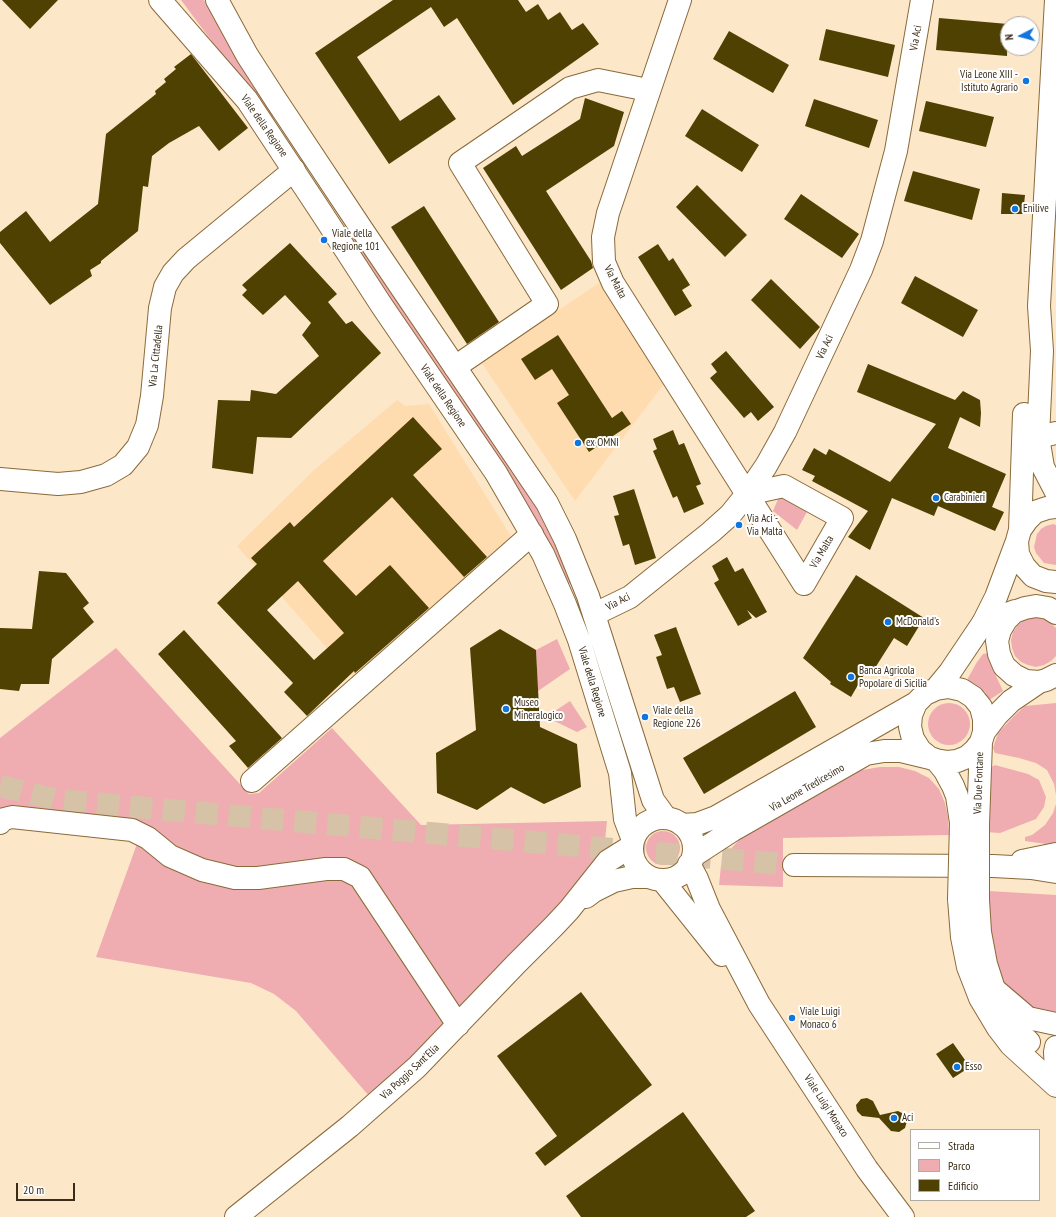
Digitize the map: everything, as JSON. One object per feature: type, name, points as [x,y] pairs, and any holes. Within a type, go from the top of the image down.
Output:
[{"type":"street","name":"Viale della Regione","points":[[160,0],[246,100],[281,150],[382,306],[496,473],[544,554],[579,640],[620,773],[625,819],[632,843]]},
{"type":"street","name":"Viale della Regione","points":[[217,0],[247,55],[300,136],[547,503],[565,539],[595,614],[653,800],[674,822]]},
{"type":"street","name":"Via Malta","points":[[680,0],[608,213],[603,237],[604,262],[614,283],[804,584],[842,518],[784,486],[748,494]]},
{"type":"street","name":"Via Aci","points":[[595,614],[630,597],[730,515],[748,494],[785,432],[861,270],[872,241],[896,151],[922,0]]},
{"type":"street","points":[[1049,680],[1011,701],[997,715],[975,750],[967,757],[957,761],[947,762],[933,759],[920,750],[913,739],[910,727],[911,715],[916,703],[925,694],[936,688],[950,672],[992,612],[1019,535],[1027,520],[1035,512],[1054,502],[1043,467],[1047,444],[1039,306],[1056,0]]},
{"type":"street","points":[[455,367],[547,304],[460,163],[570,88],[598,80],[638,88],[648,92]]},
{"type":"street","points":[[281,150],[300,136]]},
{"type":"street","name":"Via La Cittadella","points":[[0,479],[58,484],[81,482],[106,475],[123,465],[138,447],[147,425],[160,308],[165,287],[173,273],[186,259],[294,170]]},
{"type":"street","points":[[323,215],[343,200]]},
{"type":"street","points":[[1039,306],[1028,350],[1018,554],[1024,566],[1034,576],[1046,581],[1056,582]]},
{"type":"street","points":[[252,781],[532,534]]},
{"type":"street","points":[[992,612],[1036,606],[1048,608],[1056,613]]},
{"type":"street","points":[[997,641],[1000,630],[1006,620],[1014,612],[1025,608]]},
{"type":"street","points":[[992,612],[999,654],[1004,666],[1014,675],[1026,681],[1049,680]]},
{"type":"street","points":[[936,688],[949,687],[962,690],[972,697],[981,707],[984,720],[982,737]]},
{"type":"street","name":"Via Leone Tredicesimo","points":[[674,822],[697,824],[716,817],[916,703]]},
{"type":"street","name":"Via Due Fontane","points":[[969,824],[982,737]]},
{"type":"street","name":"Via Leone Tredicesimo","points":[[691,860],[733,830],[866,754],[884,751],[901,751],[933,759]]},
{"type":"street","name":"Via Due Fontane","points":[[933,759],[945,771],[969,824]]},
{"type":"street","points":[[0,823],[1,820],[12,817],[132,830],[148,838],[170,856],[202,870],[235,878],[258,878],[326,869],[344,869],[360,877],[458,1025]]},
{"type":"street","points":[[657,819],[674,822],[691,837],[694,846],[691,860],[682,873],[673,878],[632,877],[614,880],[594,891],[569,910],[608,861],[632,843],[641,828],[648,822],[657,819]]},
{"type":"street","points":[[969,824],[968,899],[962,937],[968,967],[980,998],[998,1028],[1011,1045],[1053,1068]]},
{"type":"street","points":[[632,843],[634,860],[638,867],[656,878],[752,993]]},
{"type":"street","points":[[993,866],[1056,854]]},
{"type":"street","points":[[691,860],[709,909],[752,993]]},
{"type":"street","points":[[794,865],[993,866],[1031,868],[1056,872]]},
{"type":"street","points":[[1031,868],[1056,878]]},
{"type":"street","points":[[968,899],[980,932],[986,964],[994,989],[1003,1007],[1019,1032],[1053,1068]]},
{"type":"street","name":"Via Poggio Sant'Elia","points":[[236,1217],[355,1121],[417,1067],[569,910]]},
{"type":"street","points":[[994,989],[1028,1018],[1056,1024]]},
{"type":"street","name":"Viale Luigi Monaco","points":[[752,993],[867,1169],[903,1217]]},
{"type":"shaded area","name":"ex OMNI","points":[[602,281],[663,385],[575,501],[481,362]]},
{"type":"shaded area","points":[[397,400],[405,406],[429,404],[512,538],[355,680],[237,546],[313,471]]},
{"type":"green space","points":[[181,0],[204,0],[213,17],[277,116],[269,118]]},
{"type":"green space","points":[[356,221],[455,367],[580,577],[559,590],[336,235]]},
{"type":"green space","points":[[781,492],[808,510],[797,530],[773,511]]},
{"type":"green space","points":[[1053,524],[1056,525],[1056,565],[1044,563],[1036,553],[1034,547],[1037,534],[1041,529]]},
{"type":"green space","points":[[1032,617],[1040,617],[1047,620],[1056,628],[1056,656],[1044,665],[1036,667],[1021,662],[1015,656],[1011,640],[1013,632],[1018,625],[1024,620]]},
{"type":"green space","points":[[557,639],[570,669],[538,691],[536,650]]},
{"type":"green space","points":[[116,648],[249,794],[259,793],[332,728],[421,825],[607,821],[605,841],[587,875],[461,1013],[369,1096],[296,1011],[274,994],[251,983],[96,957],[142,830],[0,814],[0,738]]},
{"type":"green space","points":[[988,653],[991,665],[1003,691],[989,700],[985,692],[967,680],[983,654]]},
{"type":"green space","points":[[570,701],[587,727],[577,732],[546,717]]},
{"type":"green space","points":[[949,703],[964,709],[970,724],[964,739],[949,745],[934,739],[928,724],[934,709]]},
{"type":"green space","points":[[1056,703],[1056,795],[1054,784],[1047,770],[1036,763],[995,753],[993,748],[998,733],[1025,706]]},
{"type":"green space","points":[[995,765],[1028,774],[1039,780],[1046,797],[1044,807],[1036,819],[1000,833],[986,832],[988,769]]},
{"type":"green space","points":[[880,767],[899,767],[915,771],[929,778],[939,789],[945,803],[949,835],[783,838],[783,887],[719,885],[721,866],[729,851],[739,840],[837,782],[862,770]]},
{"type":"green space","points":[[1056,804],[1056,843],[1046,844],[1025,841],[1025,837],[1032,835],[1045,825],[1053,813]]},
{"type":"green space","points":[[660,831],[666,831],[670,832],[677,838],[680,848],[679,855],[673,862],[666,865],[660,865],[656,864],[649,858],[646,851],[646,845],[647,841],[653,834]]},
{"type":"green space","points":[[989,891],[1056,895],[1056,1014],[1032,1009],[1012,999],[995,965],[988,920]]},
{"type":"building","points":[[2,0],[58,0],[30,29]]},
{"type":"building","points":[[393,0],[518,0],[526,12],[538,4],[548,20],[560,12],[572,30],[583,23],[599,44],[513,105],[457,18],[444,27],[431,7],[357,57],[400,121],[439,95],[456,119],[389,164],[315,53]]},
{"type":"building","points":[[939,18],[1000,23],[1000,55],[936,50]]},
{"type":"building","points":[[826,29],[895,45],[888,77],[819,60]]},
{"type":"building","points":[[729,31],[789,65],[773,93],[713,59]]},
{"type":"building","points":[[191,54],[248,128],[219,151],[199,126],[169,143],[152,156],[148,187],[143,186],[138,231],[101,261],[101,263],[90,270],[92,276],[50,305],[0,243],[0,232],[26,211],[50,242],[98,204],[106,134],[156,94],[155,91],[166,82],[164,79],[176,69],[174,67]]},
{"type":"building","points":[[585,98],[624,112],[614,146],[546,191],[591,261],[593,268],[561,290],[483,168],[516,146],[522,156],[580,119]]},
{"type":"building","points":[[814,99],[878,120],[869,148],[805,126]]},
{"type":"building","points":[[926,101],[994,117],[986,147],[919,131]]},
{"type":"building","points":[[702,109],[759,145],[742,172],[685,136]]},
{"type":"building","points":[[913,171],[980,189],[972,220],[904,201]]},
{"type":"building","points":[[697,185],[747,235],[725,257],[676,207]]},
{"type":"building","points":[[1002,193],[1025,195],[1023,214],[1001,214]]},
{"type":"building","points":[[801,194],[859,234],[842,258],[784,219]]},
{"type":"building","points":[[424,206],[499,322],[467,344],[391,227]]},
{"type":"building","points":[[290,243],[337,294],[328,302],[346,324],[352,321],[381,353],[291,438],[257,437],[253,474],[212,468],[218,400],[250,401],[251,390],[276,394],[319,356],[302,335],[311,323],[285,295],[263,315],[242,295],[247,290],[242,285]]},
{"type":"building","points":[[658,244],[669,261],[673,258],[690,285],[682,290],[692,306],[675,316],[638,257]]},
{"type":"building","points":[[915,276],[978,310],[963,337],[901,303]]},
{"type":"building","points":[[771,279],[820,327],[800,349],[751,300]]},
{"type":"building","points":[[558,335],[612,418],[622,411],[631,424],[589,452],[557,403],[569,395],[552,369],[535,380],[521,359]]},
{"type":"building","points":[[726,351],[774,407],[758,421],[751,412],[744,418],[710,378],[717,372],[711,364]]},
{"type":"building","points":[[868,364],[955,400],[963,391],[980,400],[980,427],[960,417],[948,448],[1006,474],[992,507],[1004,512],[995,531],[938,506],[934,516],[892,498],[870,550],[848,537],[868,511],[812,481],[815,476],[802,470],[814,448],[826,455],[829,449],[890,482],[936,424],[857,392]]},
{"type":"building","points":[[413,417],[442,449],[413,475],[487,557],[464,577],[392,497],[323,561],[356,596],[390,565],[429,608],[355,673],[354,671],[307,716],[284,692],[293,683],[217,603],[257,564],[251,558],[290,522],[294,527]],"holes":[[[298,581],[344,633],[314,660],[267,610]]]},
{"type":"building","points":[[673,430],[679,445],[684,443],[701,484],[696,486],[704,504],[684,513],[677,496],[673,498],[653,451],[657,449],[653,439]]},
{"type":"building","points":[[634,489],[656,558],[635,565],[629,544],[623,546],[614,516],[619,515],[613,496]]},
{"type":"building","points":[[727,557],[735,572],[743,568],[767,612],[756,618],[747,610],[752,618],[738,626],[714,583],[719,580],[712,566]]},
{"type":"building","points":[[39,571],[66,573],[89,603],[83,608],[94,622],[52,659],[49,684],[21,684],[19,691],[0,689],[0,628],[32,629]]},
{"type":"building","points":[[856,575],[924,618],[907,646],[894,638],[875,668],[869,666],[851,697],[830,684],[831,682],[803,658]]},
{"type":"building","points":[[676,627],[701,694],[680,702],[674,687],[667,689],[656,657],[662,655],[654,635]]},
{"type":"building","name":"Museo Mineralogico","points":[[500,629],[536,650],[540,727],[577,744],[581,787],[544,804],[511,787],[477,810],[437,793],[436,753],[476,730],[470,648]]},
{"type":"building","points":[[184,630],[282,738],[248,768],[229,746],[236,741],[158,654]]},
{"type":"building","points":[[795,691],[816,727],[704,794],[683,758]]},
{"type":"building","points":[[581,992],[652,1085],[545,1166],[535,1153],[557,1136],[497,1056]]},
{"type":"building","points":[[953,1043],[970,1067],[953,1078],[936,1054]]},
{"type":"building","points":[[867,1098],[873,1101],[880,1115],[898,1111],[904,1114],[907,1121],[905,1128],[899,1132],[891,1131],[879,1118],[862,1116],[857,1111],[856,1105],[861,1099]]},
{"type":"building","points":[[683,1112],[755,1211],[746,1217],[581,1217],[566,1196]]},
{"type":"tunnel","points":[[0,786],[58,800],[794,865]]},
{"type":"place","name":"Via Leone XIII - Istituto Agrario","points":[[1026,81]]},
{"type":"place","name":"Enilive","points":[[1015,209]]},
{"type":"place","name":"Viale della Regione 101","points":[[324,240]]},
{"type":"place","name":"ex OMNI","points":[[578,443]]},
{"type":"place","name":"Carabinieri","points":[[936,498]]},
{"type":"place","name":"Via Aci - Via Malta","points":[[739,525]]},
{"type":"place","name":"McDonald's","points":[[888,622]]},
{"type":"place","name":"Banca Agricola Popolare di Sicilia","points":[[851,677]]},
{"type":"place","name":"Museo Mineralogico","points":[[506,709]]},
{"type":"place","name":"Viale della Regione 226","points":[[645,717]]},
{"type":"place","name":"Viale Luigi Monaco 6","points":[[792,1018]]},
{"type":"place","name":"Esso","points":[[957,1067]]},
{"type":"place","name":"Aci","points":[[894,1118]]}]
